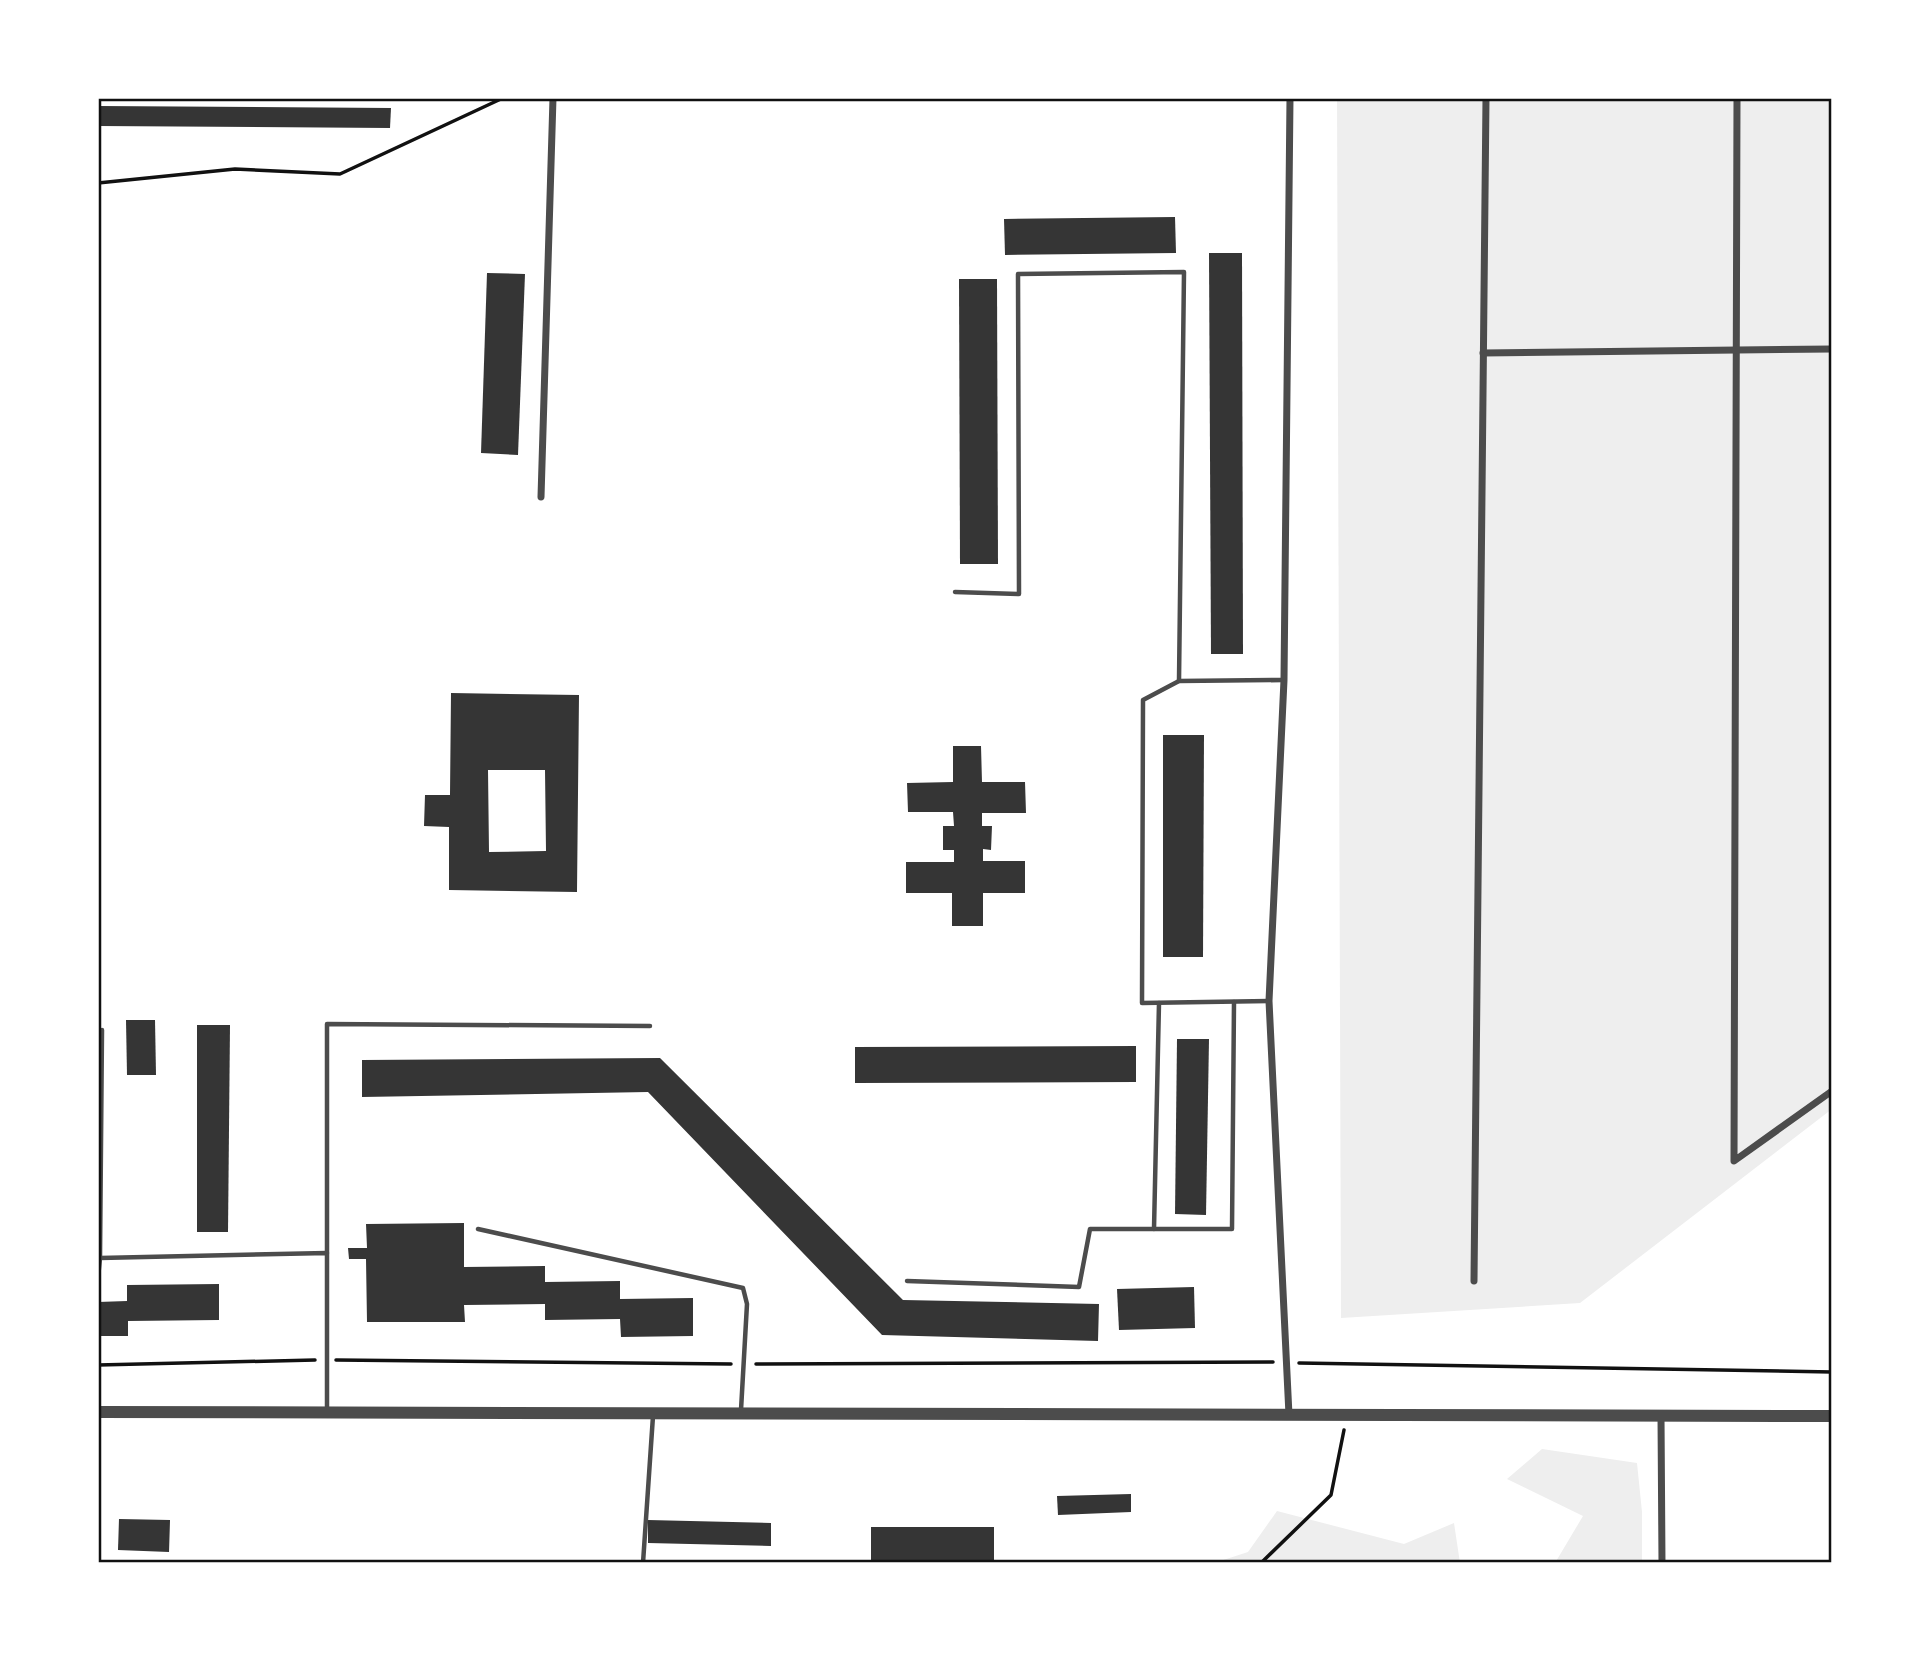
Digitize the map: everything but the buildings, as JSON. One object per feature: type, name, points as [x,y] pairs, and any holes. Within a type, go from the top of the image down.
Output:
[{"type":"street","points":[[541,498],[552,98]]},
{"type":"street","points":[[1289,1416],[1269,1001],[1284,680],[1290,98]]},
{"type":"street","points":[[1474,1281],[1486,98]]},
{"type":"street","points":[[1737,98],[1734,1161],[1832,1091]]},
{"type":"street","points":[[1483,353],[1832,349]]},
{"type":"street","points":[[98,1412],[653,1416],[1832,1416]]},
{"type":"street","points":[[1661,1416],[1662,1563]]},
{"type":"lane","points":[[955,592],[1018,594],[1018,274],[1184,272],[1179,681]]},
{"type":"lane","points":[[1269,1001],[1142,1003],[1143,700],[1179,681],[1284,680]]},
{"type":"lane","points":[[907,1281],[1079,1287],[1090,1229],[1231,1230],[1234,1002]]},
{"type":"lane","points":[[1154,1230],[1159,1003]]},
{"type":"lane","points":[[327,1415],[327,1024],[650,1026]]},
{"type":"lane","points":[[98,1278],[102,1030]]},
{"type":"lane","points":[[478,1229],[743,1288],[747,1304],[740,1416]]},
{"type":"lane","points":[[100,1258],[327,1253]]},
{"type":"lane","points":[[643,1563],[653,1416]]},
{"type":"path","points":[[98,183],[236,169],[340,174],[503,98]]},
{"type":"path","points":[[98,1365],[327,1360],[743,1364],[1286,1362],[1832,1372]]},
{"type":"path","points":[[1261,1563],[1331,1495],[1347,1417]]},
{"type":"shaded area","points":[[1337,98],[1832,98],[1832,1109],[1580,1303],[1341,1318]]},
{"type":"shaded area","points":[[1542,1449],[1637,1463],[1642,1512],[1642,1563],[1555,1563],[1583,1516],[1507,1479]]},
{"type":"shaded area","points":[[1277,1511],[1404,1544],[1454,1523],[1460,1563],[1214,1563],[1248,1552]]}]
